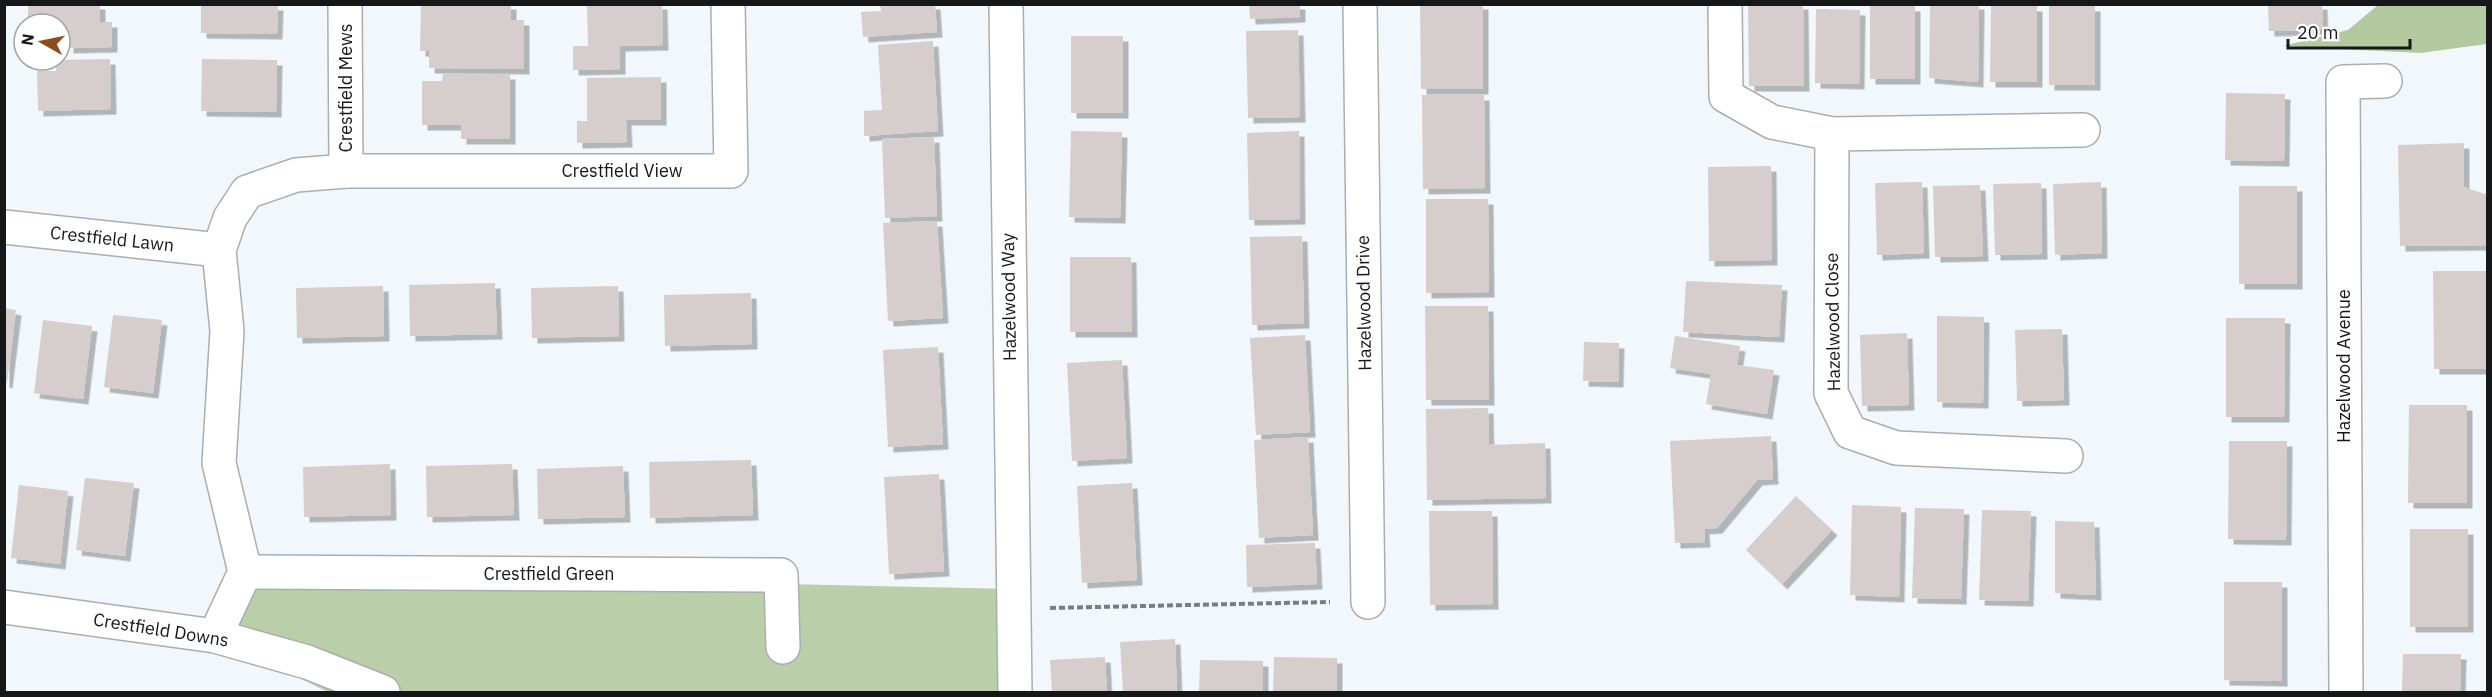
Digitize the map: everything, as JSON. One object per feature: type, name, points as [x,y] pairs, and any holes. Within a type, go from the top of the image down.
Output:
[{"type":"street","name":"Crestfield Mews","points":[[345,4],[346,171]]},
{"type":"street","name":"Crestfield View","points":[[346,171],[731,171],[728,4]]},
{"type":"street","name":"Hazelwood Way","points":[[1006,4],[1015,693]]},
{"type":"street","name":"Hazelwood Drive","points":[[1360,4],[1368,602]]},
{"type":"street","points":[[1725,4],[1726,96],[1772,122],[1832,134],[2083,130]]},
{"type":"street","name":"Hazelwood Avenue","points":[[2346,693],[2343,82],[2385,81]]},
{"type":"street","name":"Hazelwood Close","points":[[1832,134],[1831,393],[1850,432],[1896,448],[2066,456]]},
{"type":"street","points":[[215,636],[245,572],[219,463],[227,331],[219,250],[230,218],[247,192],[296,175],[346,171]]},
{"type":"street","name":"Crestfield Lawn","points":[[4,227],[219,250]]},
{"type":"street","name":"Crestfield Green","points":[[245,572],[781,575],[783,647]]},
{"type":"street","name":"Crestfield Downs","points":[[4,607],[215,636],[308,662],[382,693]]},
{"type":"path","points":[[1013,599],[1368,602]]},
{"type":"green space","points":[[2378,5],[2487,5],[2487,44],[2420,53],[2283,46],[2348,30]]},
{"type":"green space","points":[[245,572],[1012,589],[1014,692],[328,692],[215,636]]},
{"type":"building","points":[[28,4],[100,4],[100,22],[112,22],[112,47],[72,48],[72,12],[28,12]]},
{"type":"building","points":[[421,4],[511,4],[511,20],[524,20],[524,69],[429,68],[429,51],[420,51]]},
{"type":"building","points":[[587,4],[662,4],[663,45],[620,46],[620,69],[573,70],[573,46],[588,46]]},
{"type":"building","points":[[880,4],[935,4],[937,32],[863,37],[861,12],[881,11]]},
{"type":"building","points":[[1249,4],[1300,4],[1300,17],[1250,19]]},
{"type":"building","points":[[1420,4],[1483,4],[1483,89],[1421,89]]},
{"type":"building","points":[[1748,4],[1803,4],[1804,86],[1749,86]]},
{"type":"building","points":[[1930,4],[1979,4],[1978,82],[1929,78]]},
{"type":"building","points":[[2268,4],[2322,4],[2323,29],[2269,31]]},
{"type":"building","points":[[201,5],[278,5],[277,34],[201,33]]},
{"type":"building","points":[[1870,6],[1915,6],[1915,79],[1870,79]]},
{"type":"building","points":[[1991,6],[2037,6],[2037,82],[1990,82]]},
{"type":"building","points":[[2049,6],[2095,6],[2095,85],[2049,85]]},
{"type":"building","points":[[1816,9],[1860,10],[1859,84],[1815,83]]},
{"type":"building","points":[[1298,30],[1300,117],[1248,118],[1246,31]]},
{"type":"building","points":[[1071,36],[1123,36],[1123,113],[1071,113]]},
{"type":"building","points":[[933,41],[938,131],[864,136],[864,111],[882,110],[878,45]]},
{"type":"building","points":[[110,59],[111,109],[38,111],[37,72],[72,72],[72,60]]},
{"type":"building","points":[[202,59],[277,60],[276,112],[201,111]]},
{"type":"building","points":[[443,74],[510,74],[510,139],[461,139],[461,125],[422,125],[422,81],[442,81]]},
{"type":"building","points":[[661,77],[661,120],[626,120],[627,142],[577,143],[577,121],[587,121],[587,78]]},
{"type":"building","points":[[2226,93],[2285,94],[2284,161],[2225,160]]},
{"type":"building","points":[[1422,95],[1484,95],[1485,188],[1423,189]]},
{"type":"building","points":[[1071,131],[1122,132],[1120,218],[1069,217]]},
{"type":"building","points":[[1299,131],[1300,219],[1249,220],[1247,133]]},
{"type":"building","points":[[934,137],[937,216],[885,218],[882,139]]},
{"type":"building","points":[[2464,143],[2464,187],[2488,195],[2488,245],[2400,246],[2398,145]]},
{"type":"building","points":[[1771,166],[1772,260],[1709,261],[1708,167]]},
{"type":"building","points":[[1922,182],[1924,253],[1877,255],[1875,183]]},
{"type":"building","points":[[2101,182],[2102,253],[2055,255],[2053,184]]},
{"type":"building","points":[[2041,183],[2042,254],[1995,255],[1993,184]]},
{"type":"building","points":[[1980,185],[1983,256],[1935,257],[1933,186]]},
{"type":"building","points":[[2239,186],[2297,186],[2297,284],[2239,284]]},
{"type":"building","points":[[1426,199],[1488,199],[1489,292],[1426,293]]},
{"type":"building","points":[[937,221],[943,318],[888,321],[883,223]]},
{"type":"building","points":[[1302,236],[1304,323],[1252,325],[1250,237]]},
{"type":"building","points":[[1070,257],[1131,257],[1132,332],[1070,332]]},
{"type":"building","points":[[2433,271],[2488,271],[2488,369],[2434,369]]},
{"type":"building","points":[[1686,281],[1782,285],[1779,337],[1683,332]]},
{"type":"building","points":[[495,283],[497,334],[410,336],[409,285]]},
{"type":"building","points":[[383,286],[384,336],[297,338],[296,288]]},
{"type":"building","points":[[618,286],[619,336],[532,338],[531,288]]},
{"type":"building","points":[[751,293],[752,344],[665,346],[664,295]]},
{"type":"building","points":[[1425,306],[1488,306],[1489,400],[1426,400]]},
{"type":"building","points":[[4,308],[16,310],[7,383],[4,382]]},
{"type":"building","points":[[113,315],[162,320],[153,393],[104,387]]},
{"type":"building","points":[[1937,316],[1984,317],[1983,403],[1937,402]]},
{"type":"building","points":[[2226,318],[2285,318],[2284,417],[2226,417]]},
{"type":"building","points":[[43,320],[92,326],[83,399],[34,393]]},
{"type":"building","points":[[2062,329],[2064,400],[2017,401],[2015,330]]},
{"type":"building","points":[[1907,333],[1909,405],[1862,406],[1860,335]]},
{"type":"building","points":[[1305,335],[1310,432],[1256,435],[1250,338]]},
{"type":"building","points":[[1675,336],[1740,346],[1737,365],[1774,370],[1767,414],[1706,404],[1711,374],[1670,368]]},
{"type":"building","points":[[1584,342],[1619,343],[1618,382],[1583,381]]},
{"type":"building","points":[[938,347],[943,444],[888,447],[883,350]]},
{"type":"building","points":[[1122,360],[1127,458],[1072,461],[1067,363]]},
{"type":"building","points":[[2409,405],[2467,405],[2467,503],[2408,503]]},
{"type":"building","points":[[1488,408],[1489,445],[1545,443],[1546,498],[1427,500],[1426,409]]},
{"type":"building","points":[[1771,436],[1773,479],[1757,480],[1717,528],[1704,529],[1705,542],[1675,543],[1670,441]]},
{"type":"building","points":[[1308,437],[1313,535],[1259,538],[1254,440]]},
{"type":"building","points":[[2229,441],[2287,441],[2286,540],[2228,539]]},
{"type":"building","points":[[751,460],[753,515],[650,518],[649,462]]},
{"type":"building","points":[[390,464],[391,515],[304,517],[303,467]]},
{"type":"building","points":[[512,464],[514,515],[427,517],[426,466]]},
{"type":"building","points":[[623,466],[625,517],[538,519],[537,469]]},
{"type":"building","points":[[939,474],[944,571],[889,574],[884,477]]},
{"type":"building","points":[[85,478],[134,483],[125,556],[76,550]]},
{"type":"building","points":[[1132,483],[1137,580],[1082,583],[1077,486]]},
{"type":"building","points":[[19,485],[68,491],[60,564],[11,558]]},
{"type":"building","points":[[1796,496],[1832,530],[1782,584],[1746,550]]},
{"type":"building","points":[[1852,505],[1901,507],[1899,597],[1850,595]]},
{"type":"building","points":[[1915,508],[1964,509],[1961,599],[1912,598]]},
{"type":"building","points":[[1982,510],[2031,511],[2028,601],[1979,600]]},
{"type":"building","points":[[1429,511],[1492,511],[1493,604],[1430,605]]},
{"type":"building","points":[[2055,521],[2094,522],[2096,595],[2055,593]]},
{"type":"building","points":[[2410,529],[2468,529],[2468,627],[2410,627]]},
{"type":"building","points":[[1315,543],[1317,584],[1247,587],[1246,545]]},
{"type":"building","points":[[2224,582],[2282,582],[2282,681],[2224,680]]},
{"type":"building","points":[[1175,639],[1177,692],[1123,692],[1120,642]]},
{"type":"building","points":[[2403,654],[2461,654],[2460,692],[2402,692]]},
{"type":"building","points":[[1105,657],[1107,692],[1052,692],[1050,660]]},
{"type":"building","points":[[1274,657],[1337,658],[1337,692],[1273,692]]},
{"type":"building","points":[[1200,660],[1263,661],[1263,692],[1199,692]]}]
